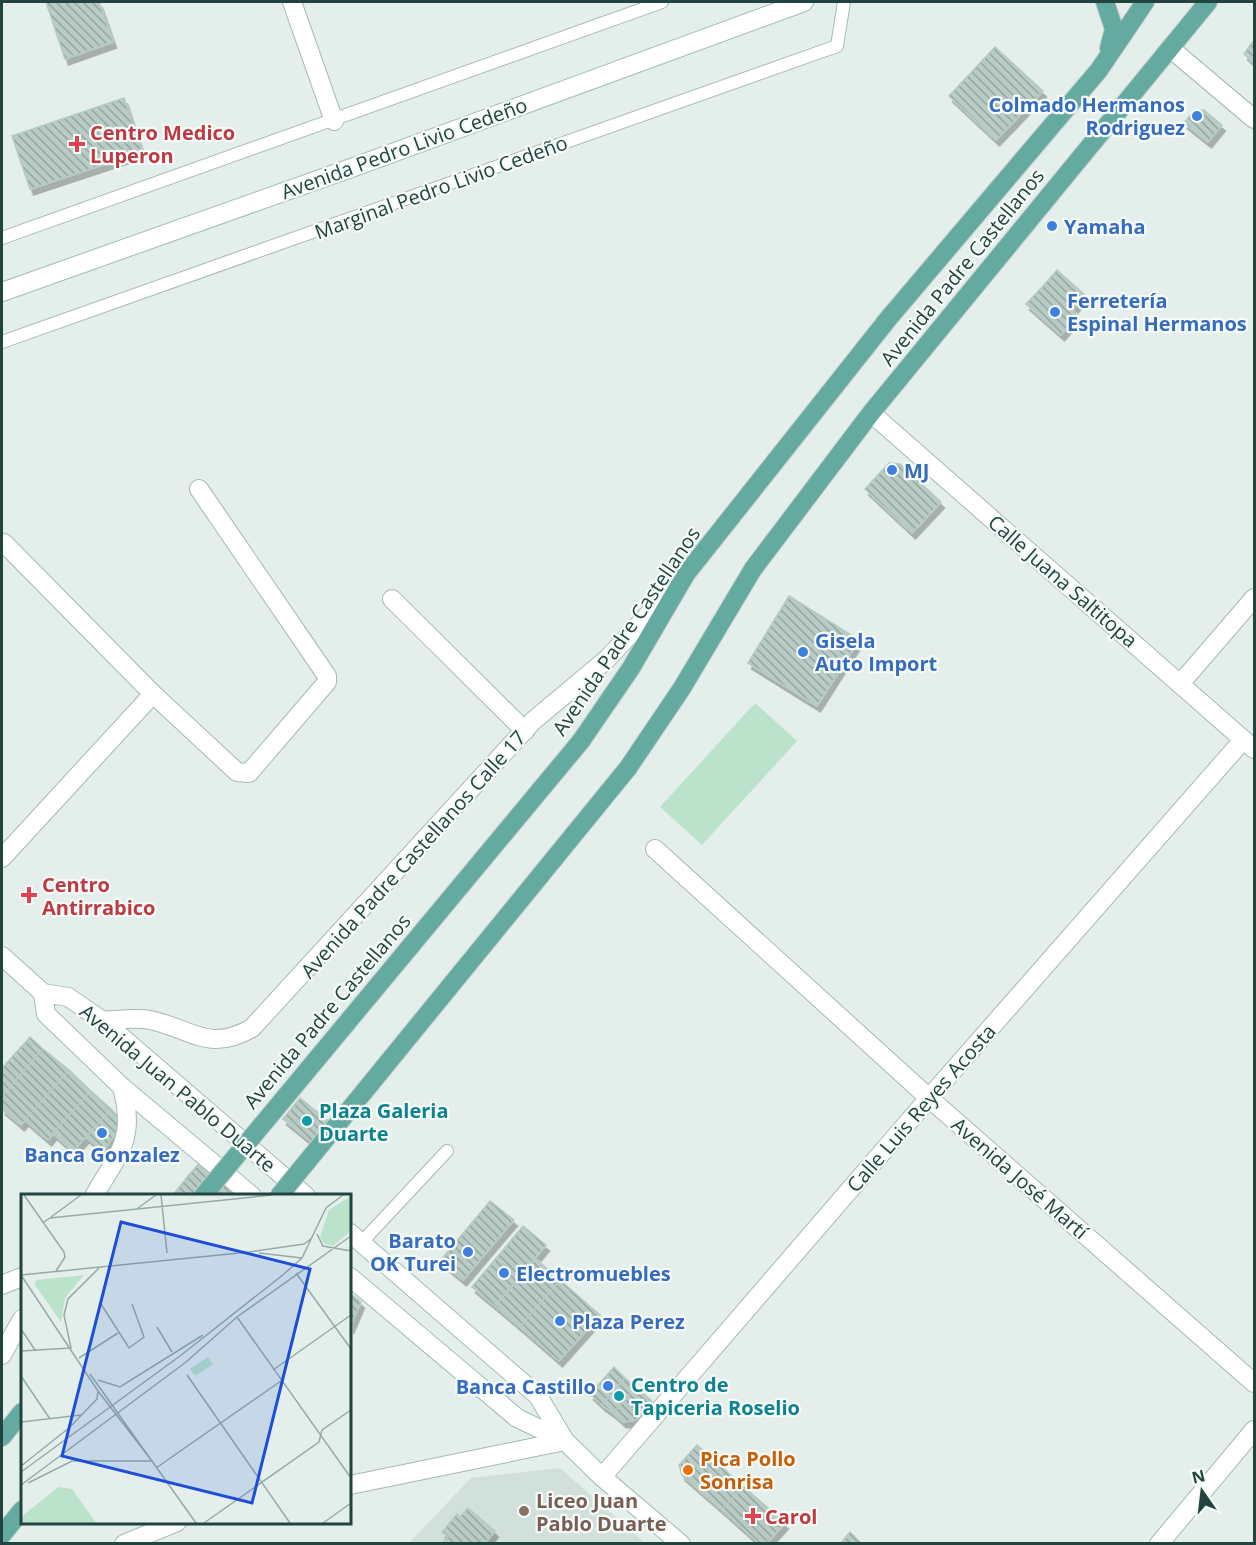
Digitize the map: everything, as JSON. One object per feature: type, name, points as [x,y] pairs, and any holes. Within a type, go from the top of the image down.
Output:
[{"type":"main road","points":[[1099,70],[1111,45],[1114,29],[1105,2]]},
{"type":"main road","name":"Avenida Padre Castellanos","points":[[204,1194],[581,741],[631,668],[686,574],[888,319],[1099,70],[1145,2]]},
{"type":"main road","name":"Avenida Padre Castellanos","points":[[281,1194],[627,768],[682,688],[753,569],[871,413],[1208,2]]},
{"type":"main road","points":[[2,1437],[21,1413]]},
{"type":"main road","points":[[2,1535],[21,1511]]},
{"type":"street","points":[[292,2],[334,121]]},
{"type":"street","name":"Avenida Pedro Livio Cedeño","points":[[2,292],[354,167],[804,2]]},
{"type":"street","points":[[1170,48],[1254,119]]},
{"type":"street","name":"Calle Juana Saltitopa","points":[[871,413],[1249,745]]},
{"type":"street","points":[[4,543],[153,694],[237,772],[249,773],[327,682],[325,672],[199,489]]},
{"type":"street","name":"Avenida Padre Castellanos Calle 17","points":[[103,1021],[149,1019],[201,1038],[219,1040],[235,1038],[252,1028],[525,730],[607,659],[686,574]]},
{"type":"street","points":[[1180,684],[1254,598]]},
{"type":"street","points":[[392,599],[525,730]]},
{"type":"street","points":[[2,858],[153,694]]},
{"type":"street","name":"Calle Luis Reyes Acosta","points":[[602,1477],[929,1098],[1249,745]]},
{"type":"street","name":"Avenida José Martí","points":[[655,849],[929,1098],[1254,1383]]},
{"type":"street","name":"Avenida Juan Pablo Duarte","points":[[2,956],[43,993],[68,997],[103,1021],[304,1194]]},
{"type":"street","name":"Avenida Juan Pablo Duarte","points":[[43,993],[46,1014],[122,1087],[250,1194]]},
{"type":"street","points":[[95,1194],[127,1138],[129,1112],[122,1087]]},
{"type":"street","points":[[355,1238],[538,1396],[565,1441],[602,1477],[681,1544]]},
{"type":"street","points":[[2,1285],[21,1277]]},
{"type":"street","points":[[351,1278],[517,1418],[565,1441]]},
{"type":"street","points":[[2,1355],[21,1321]]},
{"type":"street","points":[[1159,1544],[1254,1430]]},
{"type":"street","points":[[351,1485],[565,1441]]},
{"type":"street","points":[[124,1544],[172,1524]]},
{"type":"lane","points":[[2,238],[662,2]]},
{"type":"lane","name":"Marginal Pedro Livio Cedeño","points":[[2,342],[837,46],[844,2]]},
{"type":"lane","points":[[355,1238],[447,1151]]},
{"type":"shaded area","name":"Liceo Juan Pablo Duarte","points":[[560,1468],[645,1543],[408,1544],[471,1478]]},
{"type":"green space","points":[[755,703],[797,741],[702,845],[660,807]]},
{"type":"building","points":[[46,2],[99,2],[113,42],[65,59]]},
{"type":"building","points":[[1254,40],[1254,63],[1244,54]]},
{"type":"building","points":[[995,47],[1043,91],[996,140],[949,96]]},
{"type":"building","name":"Centro Medico Luperon","points":[[124,98],[142,152],[30,189],[12,136]]},
{"type":"building","points":[[1204,110],[1222,125],[1208,142],[1184,123],[1194,111]]},
{"type":"building","points":[[1057,270],[1085,295],[1072,310],[1044,285]]},
{"type":"building","name":"Ferretería Espinal Hermanos","points":[[1044,285],[1078,315],[1061,335],[1026,304]]},
{"type":"building","points":[[889,463],[900,464],[941,502],[912,533],[865,489]]},
{"type":"building","name":"Gisela Auto Import","points":[[789,596],[859,640],[817,706],[748,663]]},
{"type":"building","points":[[30,1037],[43,1049],[2,1096],[2,1068]]},
{"type":"building","points":[[43,1049],[69,1070],[21,1125],[2,1109],[2,1096]]},
{"type":"building","points":[[69,1070],[91,1091],[48,1140],[25,1120]]},
{"type":"building","points":[[91,1091],[111,1109],[73,1151],[53,1133]]},
{"type":"building","name":"Plaza Galeria Duarte","points":[[300,1098],[331,1123],[314,1144],[283,1119]]},
{"type":"building","name":"Banca Gonzalez","points":[[111,1109],[120,1119],[118,1130],[103,1151],[86,1137]]},
{"type":"building","points":[[204,1158],[247,1194],[209,1194],[188,1176]]},
{"type":"building","points":[[188,1176],[209,1194],[174,1194]]},
{"type":"building","points":[[490,1201],[514,1220],[463,1280],[440,1261]]},
{"type":"building","name":"Electromuebles","points":[[523,1226],[546,1245],[495,1306],[472,1287]]},
{"type":"building","points":[[536,1259],[560,1280],[520,1327],[495,1306]]},
{"type":"building","name":"Plaza Perez","points":[[560,1280],[600,1315],[559,1361],[520,1327]]},
{"type":"building","points":[[351,1294],[361,1302],[351,1326]]},
{"type":"building","name":"Banca Castillo","points":[[614,1367],[625,1378],[602,1405],[590,1394]]},
{"type":"building","name":"Centro de Tapiceria Roselio","points":[[625,1378],[636,1387],[613,1413],[602,1405]]},
{"type":"building","points":[[636,1387],[652,1401],[636,1420],[623,1422],[613,1413]]},
{"type":"building","points":[[697,1445],[743,1486],[722,1510],[682,1475],[679,1465]]},
{"type":"building","name":"Carol","points":[[743,1486],[785,1523],[766,1544],[760,1544],[722,1510]]},
{"type":"building","points":[[468,1508],[495,1531],[486,1542],[488,1544],[442,1544],[448,1537],[442,1532],[457,1514],[460,1517]]},
{"type":"building","points":[[850,1532],[862,1544],[840,1544]]},
{"type":"place","name":"Colmado Hermanos Rodriguez","points":[[1197,116]]},
{"type":"place","name":"Centro Medico Luperon","points":[[77,144]]},
{"type":"place","name":"Yamaha","points":[[1052,226]]},
{"type":"place","name":"Ferretería Espinal Hermanos","points":[[1055,312]]},
{"type":"place","name":"MJ","points":[[892,470]]},
{"type":"place","name":"Gisela Auto Import","points":[[803,652]]},
{"type":"place","name":"Centro Antirrabico","points":[[29,895]]},
{"type":"place","name":"Plaza Galeria Duarte","points":[[307,1121]]},
{"type":"place","name":"Banca Gonzalez","points":[[102,1133]]},
{"type":"place","name":"Barato OK Turei","points":[[468,1252]]},
{"type":"place","name":"Electromuebles","points":[[504,1273]]},
{"type":"place","name":"Plaza Perez","points":[[560,1321]]},
{"type":"place","name":"Banca Castillo","points":[[608,1386]]},
{"type":"place","name":"Centro de Tapiceria Roselio","points":[[619,1396]]},
{"type":"place","name":"Pica Pollo Sonrisa","points":[[688,1470]]},
{"type":"place","name":"Liceo Juan Pablo Duarte","points":[[524,1511]]},
{"type":"place","name":"Carol","points":[[753,1516]]}]
